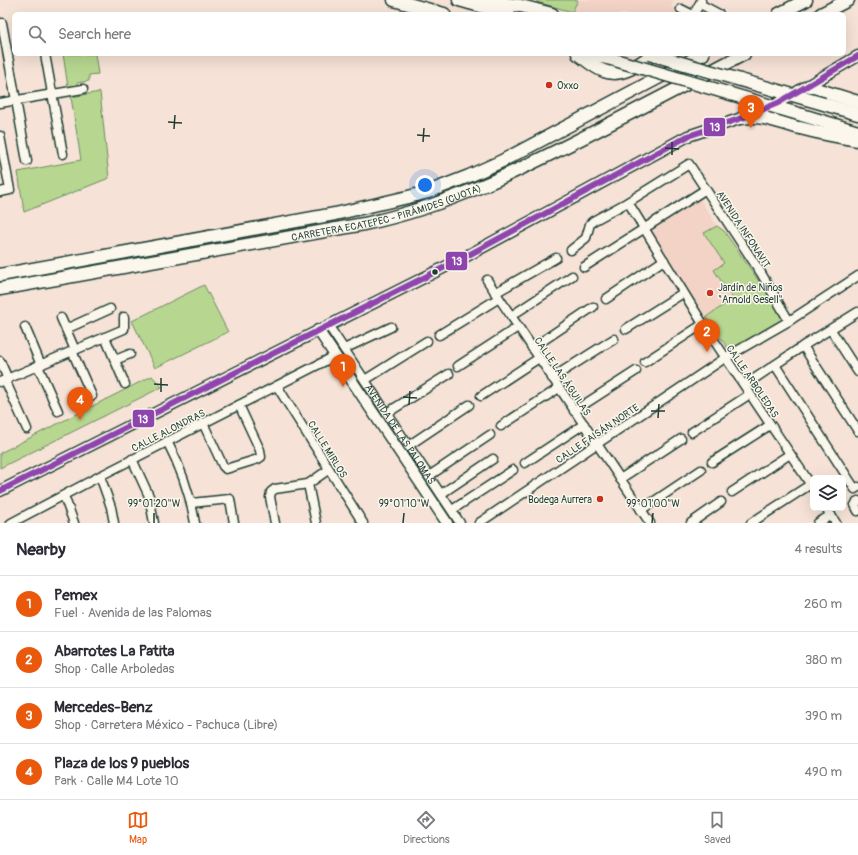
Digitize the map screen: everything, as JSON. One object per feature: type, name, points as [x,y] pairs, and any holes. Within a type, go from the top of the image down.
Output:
[{"type":"highway","points":[[394,0],[437,12]]},
{"type":"highway","points":[[783,12],[806,0]]},
{"type":"highway","points":[[825,12],[848,0]]},
{"type":"highway","points":[[464,2],[502,12]]},
{"type":"highway","points":[[464,2],[499,3],[521,6],[544,12]]},
{"type":"highway","points":[[581,56],[601,70],[616,73],[629,69],[648,56]]},
{"type":"highway","points":[[598,56],[858,132]]},
{"type":"highway","points":[[658,56],[858,114]]},
{"type":"highway","name":"CARRETERA ECATEPEC - PIRÁMIDES (CUOTA)","points":[[0,275],[335,214],[408,198],[428,192],[502,161],[699,56]]},
{"type":"highway","name":"CARRETERA ECATEPEC - PIRÁMIDES (CUOTA)","points":[[0,289],[364,224],[415,211],[465,194],[522,169],[740,56]]},
{"type":"highway","points":[[809,86],[858,102]]},
{"type":"highway","points":[[742,118],[754,116],[765,117],[801,128],[858,140]]},
{"type":"main road","points":[[0,491],[463,258],[688,136],[742,118],[778,103],[858,56]]},
{"type":"main road","name":"AVENIDA DE LAS PALOMAS","points":[[318,330],[447,523]]},
{"type":"street","points":[[694,12],[701,2],[716,12]]},
{"type":"street","points":[[681,9],[688,12]]},
{"type":"street","points":[[2,23],[26,161]]},
{"type":"street","points":[[45,56],[63,154]]},
{"type":"street","points":[[0,103],[83,89]]},
{"type":"street","points":[[0,136],[2,163],[10,190],[0,192]]},
{"type":"street","name":"AVENIDA INFONAVIT","points":[[628,202],[689,164],[761,273],[789,321]]},
{"type":"street","name":"AVENIDA INFONAVIT","points":[[584,267],[706,189]]},
{"type":"street","points":[[572,250],[586,238],[592,221],[628,202]]},
{"type":"street","name":"CALLE ARBOLEDAS","points":[[628,202],[646,227],[683,293],[725,358],[810,483]]},
{"type":"street","points":[[439,334],[556,258]]},
{"type":"street","points":[[606,299],[664,260]]},
{"type":"street","points":[[511,316],[572,276]]},
{"type":"street","name":"CALLE FAISÁN NORTE","points":[[479,523],[725,358],[789,321],[858,276]]},
{"type":"street","name":"CALLE LAS ÁGUILAS","points":[[487,280],[650,523]]},
{"type":"street","points":[[626,329],[683,293]]},
{"type":"street","points":[[532,348],[593,308]]},
{"type":"street","points":[[66,329],[110,309]]},
{"type":"street","points":[[744,385],[803,346],[858,313]]},
{"type":"street","points":[[4,381],[124,329],[124,317]]},
{"type":"street","points":[[61,318],[92,396]]},
{"type":"street","points":[[646,362],[703,324]]},
{"type":"street","name":"AVENIDA DE LAS PALOMAS","points":[[328,325],[460,523]]},
{"type":"street","points":[[25,327],[58,411]]},
{"type":"street","points":[[344,349],[391,327]]},
{"type":"street","points":[[458,366],[518,327]]},
{"type":"street","points":[[830,330],[858,372]]},
{"type":"street","points":[[105,337],[125,384]]},
{"type":"street","points":[[552,378],[614,339]]},
{"type":"street","points":[[365,380],[427,341]]},
{"type":"street","points":[[803,346],[858,432]]},
{"type":"street","points":[[115,360],[130,354]]},
{"type":"street","name":"CALLE ALONDRAS","points":[[14,522],[132,459],[335,356]]},
{"type":"street","points":[[481,396],[539,358]]},
{"type":"street","points":[[0,361],[4,381],[27,429]]},
{"type":"street","points":[[775,364],[856,488]]},
{"type":"street","points":[[574,411],[636,371]]},
{"type":"street","points":[[387,413],[449,374]]},
{"type":"street","name":"CALLE MIRLOS","points":[[277,386],[328,470],[363,523]]},
{"type":"street","points":[[501,426],[559,388]]},
{"type":"street","points":[[692,432],[750,394]]},
{"type":"street","points":[[203,423],[223,466],[226,469],[258,459],[261,457],[260,450],[239,405]]},
{"type":"street","points":[[408,446],[469,405]]},
{"type":"street","points":[[525,463],[584,424]]},
{"type":"street","points":[[712,462],[770,425]]},
{"type":"street","points":[[428,476],[490,435]]},
{"type":"street","points":[[620,479],[681,439]]},
{"type":"street","points":[[167,441],[184,476],[195,523]]},
{"type":"street","points":[[732,492],[790,454]]},
{"type":"street","points":[[132,459],[149,496],[154,523]]},
{"type":"street","points":[[441,494],[493,459]]},
{"type":"street","points":[[275,523],[270,496],[271,492],[308,484],[328,470]]},
{"type":"street","points":[[452,510],[513,470]]},
{"type":"street","points":[[640,510],[701,470]]},
{"type":"street","points":[[100,476],[104,483],[114,523]]},
{"type":"street","points":[[308,484],[316,523]]},
{"type":"street","points":[[751,523],[810,487]]},
{"type":"street","points":[[64,496],[74,523]]},
{"type":"street","points":[[191,503],[230,499],[234,523]]},
{"type":"street","points":[[858,501],[855,505],[858,511]]},
{"type":"street","points":[[691,523],[721,502]]},
{"type":"street","points":[[818,523],[829,512],[836,523]]},
{"type":"shaded area","points":[[578,0],[674,0],[671,7],[680,12],[572,12]]},
{"type":"shaded area","points":[[700,199],[717,226],[705,233],[724,263],[714,270],[733,299],[706,317],[650,232]]},
{"type":"green space","points":[[537,0],[578,0],[572,12],[537,2]]},
{"type":"green space","points":[[63,56],[95,56],[98,74],[89,75],[89,81],[77,83],[77,86],[68,87]]},
{"type":"green space","points":[[100,92],[109,178],[24,212],[18,172],[81,160],[71,97]]},
{"type":"green space","points":[[717,226],[724,231],[786,320],[732,354],[706,317],[733,299],[714,270],[724,263],[704,233]]},
{"type":"green space","points":[[204,285],[228,332],[155,368],[132,321]]},
{"type":"green space","points":[[152,376],[162,387],[0,468],[0,453]]},
{"type":"transit line","name":"13","points":[[0,491],[463,258],[688,136],[742,118],[778,103],[858,56]]},
{"type":"place","name":"Oxxo","points":[[549,85]]},
{"type":"place","name":"Mercedes-Benz","points":[[751,128]]},
{"type":"place","name":"Jardín de Niños \"Arnold Gesell\"","points":[[710,293]]},
{"type":"place","name":"Abarrotes La Patita","points":[[707,352]]},
{"type":"place","name":"Pemex","points":[[343,387]]},
{"type":"place","name":"Plaza de los 9 pueblos","points":[[80,420]]},
{"type":"place","name":"Bodega Aurrera","points":[[600,499]]}]
